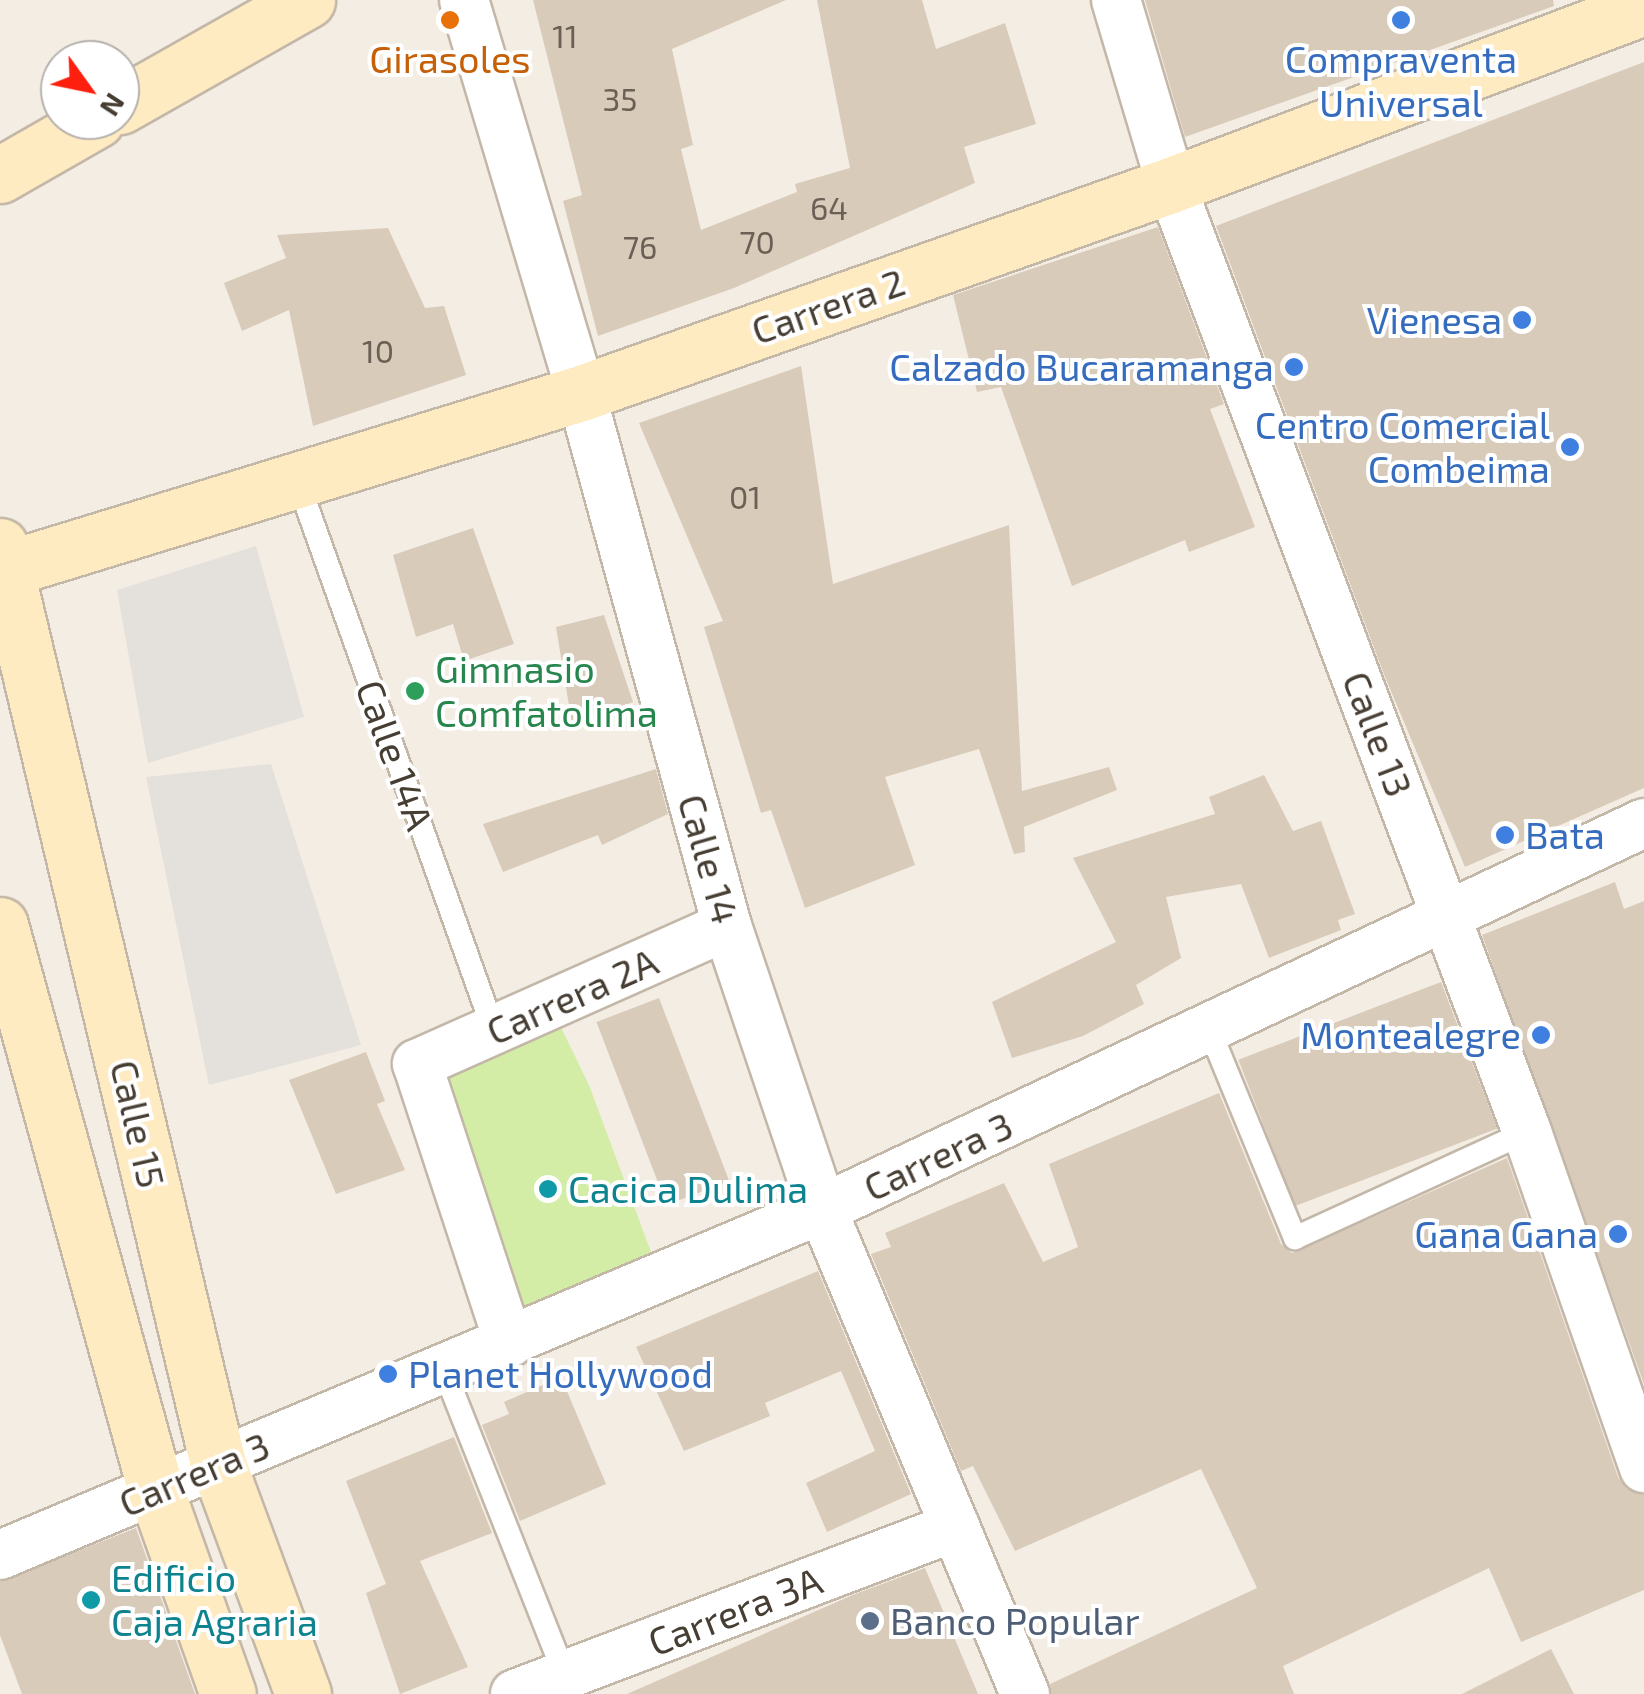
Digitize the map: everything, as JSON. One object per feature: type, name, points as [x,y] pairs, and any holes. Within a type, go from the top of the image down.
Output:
[{"type":"main road","points":[[140,95],[307,0]]},
{"type":"main road","name":"Carrera 2","points":[[2,562],[581,393],[1171,185],[1644,7]]},
{"type":"main road","points":[[0,174],[60,140]]},
{"type":"main road","name":"Calle 15","points":[[2,562],[218,1464],[303,1694]]},
{"type":"main road","name":"Calle 15","points":[[0,925],[156,1491],[228,1694]]},
{"type":"street","name":"Calle 14","points":[[464,0],[581,393],[727,926],[822,1210],[1025,1694]]},
{"type":"street","name":"Calle 13","points":[[1116,0],[1171,185],[1448,917],[1644,1468]]},
{"type":"street","name":"Carrera 3","points":[[0,1556],[822,1210],[1210,1031],[1644,823]]},
{"type":"street","name":"Carrera 2A","points":[[509,1343],[417,1064],[727,926]]},
{"type":"street","name":"Carrera 3A","points":[[516,1694],[569,1685],[955,1527]]},
{"type":"lane","name":"Calle 14A","points":[[297,479],[494,1031]]},
{"type":"lane","points":[[1210,1031],[1296,1238],[1527,1132]]},
{"type":"lane","points":[[444,1370],[569,1685]]},
{"type":"green space","points":[[553,1011],[589,1085],[661,1279],[518,1340],[423,1068]]},
{"type":"shaded area","points":[[256,546],[304,717],[148,763],[117,590]]},
{"type":"shaded area","points":[[271,764],[361,1045],[209,1085],[146,777]]},
{"type":"building","points":[[533,0],[786,0],[672,49],[693,145],[681,149],[701,230],[797,192],[795,184],[850,168],[817,0],[922,0],[936,49],[1005,23],[1036,124],[964,147],[975,183],[734,288],[598,336],[563,201],[582,195]]},
{"type":"building","points":[[1145,0],[1553,0],[1554,6],[1185,137]]},
{"type":"building","points":[[1644,62],[1644,788],[1465,867],[1385,677],[1216,226]]},
{"type":"building","points":[[1158,227],[1224,404],[1210,409],[1255,527],[1189,552],[1185,540],[1072,586],[1001,387],[977,392],[953,295]]},
{"type":"building","points":[[388,228],[425,308],[444,306],[466,375],[313,426],[289,310],[242,331],[224,283],[286,258],[277,235]]},
{"type":"building","points":[[801,366],[833,584],[1009,525],[1022,791],[1109,767],[1117,790],[1024,827],[1025,852],[1014,854],[979,749],[885,777],[915,865],[805,908],[771,810],[761,813],[704,627],[723,621],[639,423]]},
{"type":"building","points":[[473,528],[514,644],[464,661],[453,624],[416,637],[393,555]]},
{"type":"building","points":[[604,615],[633,702],[572,724],[556,627]]},
{"type":"building","points":[[656,769],[668,814],[602,845],[598,835],[503,872],[483,824]]},
{"type":"building","points":[[1264,775],[1293,831],[1321,821],[1355,914],[1338,920],[1341,930],[1269,958],[1241,884],[1166,897],[1181,958],[1136,985],[1144,1004],[1083,1036],[1012,1058],[992,1002],[1116,942],[1073,858],[1215,814],[1209,797]]},
{"type":"building","points":[[1615,882],[1624,909],[1644,901],[1644,1384],[1482,935]]},
{"type":"building","points":[[1441,982],[1497,1129],[1295,1206],[1238,1060]]},
{"type":"building","points":[[659,998],[729,1181],[667,1205],[596,1022]]},
{"type":"building","points":[[366,1052],[385,1101],[377,1104],[405,1170],[336,1194],[289,1080]]},
{"type":"building","points":[[1219,1093],[1281,1244],[1292,1253],[1507,1158],[1618,1477],[1627,1489],[1644,1495],[1644,1590],[1521,1642],[1489,1568],[1283,1666],[1294,1694],[1052,1694],[1050,1684],[1257,1588],[1201,1469],[1015,1551],[973,1466],[961,1471],[871,1254],[891,1247],[885,1233],[1004,1183],[1043,1262],[1078,1247],[1049,1164]]},
{"type":"building","points":[[818,1271],[911,1494],[827,1532],[806,1483],[875,1451],[841,1371],[765,1403],[770,1416],[684,1451],[636,1347]]},
{"type":"building","points":[[561,1377],[606,1484],[520,1521],[482,1425],[509,1414],[504,1402]]},
{"type":"building","points":[[454,1437],[492,1533],[420,1561],[468,1667],[400,1694],[366,1593],[386,1584],[346,1481]]},
{"type":"building","name":"Edificio Caja Agraria","points":[[136,1528],[195,1694],[22,1694],[0,1635],[0,1582]]},
{"type":"building","name":"Banco Popular","points":[[925,1568],[978,1694],[627,1694],[855,1594]]},
{"type":"building","points":[[1551,1649],[1574,1694],[1462,1694]]},
{"type":"place","name":"Girasoles","points":[[450,20]]},
{"type":"place","name":"Compraventa Universal","points":[[1401,20]]},
{"type":"place","name":"Vienesa","points":[[1522,320]]},
{"type":"place","name":"Calzado Bucaramanga","points":[[1294,367]]},
{"type":"place","name":"Centro Comercial Combeima","points":[[1570,447]]},
{"type":"place","name":"Gimnasio Comfatolima","points":[[415,691]]},
{"type":"place","name":"Bata","points":[[1505,835]]},
{"type":"place","name":"Montealegre","points":[[1541,1035]]},
{"type":"place","name":"Cacica Dulima","points":[[548,1189]]},
{"type":"place","name":"Gana Gana","points":[[1618,1234]]},
{"type":"place","name":"Planet Hollywood","points":[[388,1374]]},
{"type":"place","name":"Edificio Caja Agraria","points":[[91,1600]]},
{"type":"place","name":"Banco Popular","points":[[870,1621]]}]
